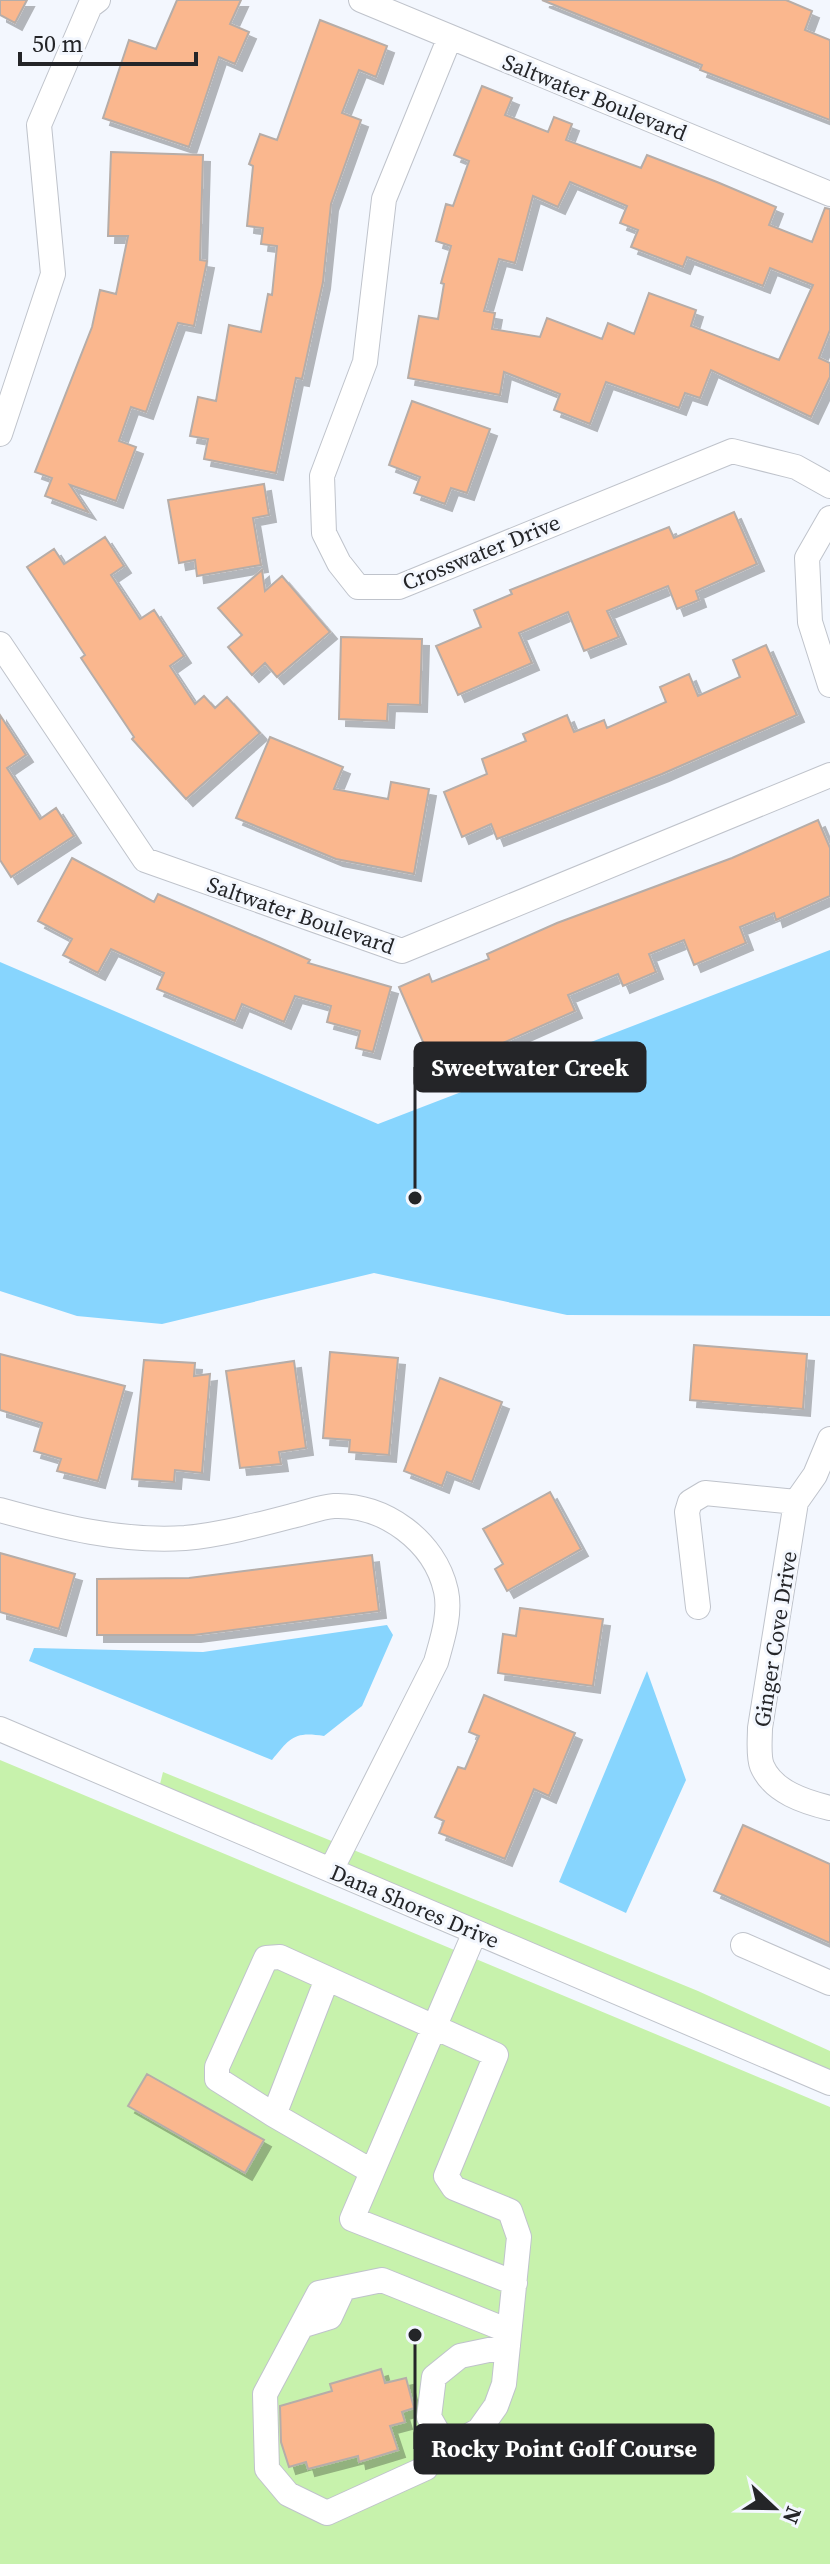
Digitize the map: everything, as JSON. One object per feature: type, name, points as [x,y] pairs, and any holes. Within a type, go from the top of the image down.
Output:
[{"type":"street","points":[[0,434],[53,274],[39,125],[90,6],[98,0]]},
{"type":"street","name":"Saltwater Boulevard","points":[[361,0],[830,194]]},
{"type":"street","name":"Crosswater Drive","points":[[450,37],[384,199],[365,362],[322,476],[324,533],[339,563],[358,587],[399,587],[732,451],[796,467],[830,486]]},
{"type":"street","points":[[830,518],[807,558],[810,622],[830,685]]},
{"type":"street","name":"Saltwater Boulevard","points":[[0,644],[145,860],[402,951],[830,775]]},
{"type":"street","name":"Ginger Cove Drive","points":[[830,1439],[815,1475],[796,1502],[760,1728],[762,1766],[784,1791],[804,1802],[830,1808]]},
{"type":"street","points":[[698,1607],[687,1512],[696,1495],[705,1493],[796,1502]]},
{"type":"street","points":[[0,1510],[96,1535],[186,1538],[332,1506],[360,1507],[395,1521],[422,1544],[437,1565],[446,1593],[445,1630],[436,1662],[331,1870]]},
{"type":"street","name":"Dana Shores Drive","points":[[0,1729],[830,2083]]},
{"type":"street","points":[[475,1932],[352,2219],[515,2283]]},
{"type":"street","points":[[743,1945],[830,1983]]},
{"type":"street","points":[[371,2171],[217,2079],[217,2067],[266,1958],[280,1957],[496,2055],[446,2176],[454,2188],[510,2211],[519,2237],[504,2384],[496,2406],[479,2430],[461,2440],[442,2440]]},
{"type":"street","points":[[274,2115],[327,1979]]},
{"type":"street","points":[[442,2440],[426,2468],[327,2513],[288,2494],[267,2469],[265,2394],[319,2293],[382,2280],[508,2338]]},
{"type":"street","points":[[442,2440],[429,2417],[434,2377],[460,2356],[508,2338]]},
{"type":"green space","points":[[0,1760],[830,2107],[830,2564],[0,2564]]},
{"type":"green space","points":[[163,1772],[698,1991],[830,2051],[830,2070],[160,1784]]},
{"type":"water","points":[[830,950],[830,1316],[567,1315],[374,1273],[162,1324],[77,1316],[0,1291],[0,962],[378,1124]]},
{"type":"water","points":[[387,1625],[393,1635],[362,1706],[324,1736],[294,1738],[272,1760],[29,1661],[34,1648],[203,1652]]},
{"type":"water","points":[[647,1671],[686,1780],[626,1913],[559,1882]]},
{"type":"building","points":[[0,0],[27,0],[15,23],[0,15]]},
{"type":"building","points":[[177,0],[241,0],[230,24],[249,32],[235,64],[219,57],[189,147],[103,118],[129,40],[156,49]]},
{"type":"building","points":[[542,0],[786,0],[812,11],[805,30],[830,40],[830,120],[700,70],[702,65]]},
{"type":"building","points":[[320,20],[387,46],[376,77],[359,70],[342,113],[361,120],[331,204],[323,282],[302,379],[296,378],[276,473],[204,459],[208,439],[190,436],[198,397],[216,401],[229,325],[261,332],[268,294],[272,295],[277,246],[261,244],[263,228],[247,226],[253,166],[249,164],[260,134],[277,140]]},
{"type":"building","points":[[482,86],[512,98],[505,115],[548,132],[554,117],[572,124],[566,140],[641,168],[647,155],[717,182],[776,207],[769,225],[812,242],[825,208],[830,209],[830,330],[819,358],[830,363],[830,377],[811,417],[711,370],[700,398],[685,393],[679,408],[606,382],[590,424],[554,410],[560,394],[504,372],[500,395],[408,378],[419,316],[438,319],[444,284],[441,283],[451,246],[436,241],[446,204],[453,206],[469,161],[454,155]],"holes":[[[570,182],[627,206],[620,223],[638,230],[631,247],[683,267],[687,257],[763,286],[770,268],[813,285],[779,360],[691,326],[696,310],[649,293],[634,334],[608,323],[602,339],[547,318],[540,337],[492,329],[495,313],[484,311],[499,259],[515,263],[533,196],[558,207]]]},
{"type":"building","points":[[111,152],[203,155],[200,260],[207,261],[194,326],[178,323],[146,412],[131,407],[119,441],[136,447],[116,501],[70,485],[88,512],[45,496],[52,478],[35,472],[92,327],[100,290],[116,294],[128,236],[108,236]]},
{"type":"building","points":[[412,401],[490,429],[467,493],[451,488],[445,504],[414,493],[420,477],[389,465]]},
{"type":"building","points":[[264,484],[269,515],[253,518],[261,565],[197,576],[195,560],[179,563],[168,500]]},
{"type":"building","points":[[734,512],[757,564],[696,591],[699,600],[677,609],[668,586],[607,611],[619,637],[584,651],[568,612],[519,633],[532,663],[458,695],[436,646],[481,627],[474,610],[512,594],[510,590],[669,527],[674,538]]},
{"type":"building","points":[[105,537],[124,566],[111,575],[140,619],[154,610],[184,656],[170,666],[195,704],[204,696],[215,708],[227,697],[260,733],[186,799],[132,739],[134,737],[81,658],[85,655],[27,567],[54,549],[64,564]]},
{"type":"building","points":[[262,570],[265,591],[282,576],[330,632],[277,677],[265,663],[252,675],[228,647],[242,635],[218,608]]},
{"type":"building","points":[[341,637],[422,639],[420,705],[388,704],[387,721],[339,719]]},
{"type":"building","points":[[766,645],[797,715],[662,774],[497,839],[491,824],[462,837],[444,792],[487,774],[482,759],[526,741],[523,734],[567,715],[574,732],[604,720],[607,728],[666,702],[660,687],[689,674],[698,696],[740,677],[733,660]]},
{"type":"building","points":[[0,715],[26,755],[7,768],[40,819],[56,808],[74,836],[11,877],[0,860]]},
{"type":"building","points":[[270,737],[343,767],[334,789],[388,799],[391,782],[429,789],[414,874],[336,859],[236,818]]},
{"type":"building","points":[[818,820],[830,848],[830,896],[776,920],[774,913],[740,927],[746,943],[694,965],[684,940],[649,954],[656,972],[623,986],[618,974],[568,995],[575,1011],[496,1046],[500,1055],[440,1081],[399,987],[429,974],[432,982],[489,959],[487,954],[557,923],[732,858]]},
{"type":"building","points":[[72,858],[154,902],[158,894],[310,960],[308,963],[391,987],[373,1052],[356,1048],[360,1031],[327,1022],[331,1006],[295,996],[284,1022],[242,1004],[235,1021],[157,989],[164,973],[111,949],[98,973],[63,955],[72,939],[38,921]]},
{"type":"building","points":[[694,1345],[807,1354],[803,1409],[690,1400]]},
{"type":"building","points":[[330,1352],[398,1358],[389,1455],[349,1452],[350,1440],[323,1438]]},
{"type":"building","points":[[0,1354],[125,1386],[98,1481],[57,1471],[61,1459],[34,1451],[42,1423],[0,1410]]},
{"type":"building","points":[[144,1360],[195,1363],[194,1376],[210,1374],[202,1473],[175,1470],[174,1482],[132,1479]]},
{"type":"building","points":[[294,1361],[306,1448],[279,1452],[281,1464],[240,1468],[226,1371]]},
{"type":"building","points":[[440,1378],[502,1402],[472,1482],[447,1472],[442,1486],[404,1471]]},
{"type":"building","points":[[550,1492],[581,1549],[507,1591],[495,1569],[503,1564],[483,1529]]},
{"type":"building","points":[[0,1553],[75,1574],[59,1629],[0,1612]]},
{"type":"building","points":[[372,1555],[379,1611],[194,1635],[97,1635],[97,1579],[189,1578]]},
{"type":"building","points":[[520,1608],[603,1619],[593,1686],[498,1673],[503,1634],[516,1636]]},
{"type":"building","points":[[484,1695],[575,1733],[549,1796],[534,1789],[505,1859],[439,1833],[444,1821],[435,1817],[458,1767],[465,1769],[479,1736],[469,1732]]},
{"type":"building","points":[[743,1825],[830,1864],[830,1943],[714,1891]]},
{"type":"building","points":[[147,2074],[264,2140],[245,2173],[128,2106]]},
{"type":"building","points":[[381,2369],[385,2383],[406,2378],[414,2408],[402,2412],[405,2422],[390,2426],[398,2450],[359,2462],[358,2456],[308,2469],[306,2462],[289,2467],[281,2442],[280,2406],[332,2391],[330,2384]]},
{"type":"place","name":"Sweetwater Creek","points":[[415,1198]]},
{"type":"place","name":"Rocky Point Golf Course","points":[[415,2335]]}]
